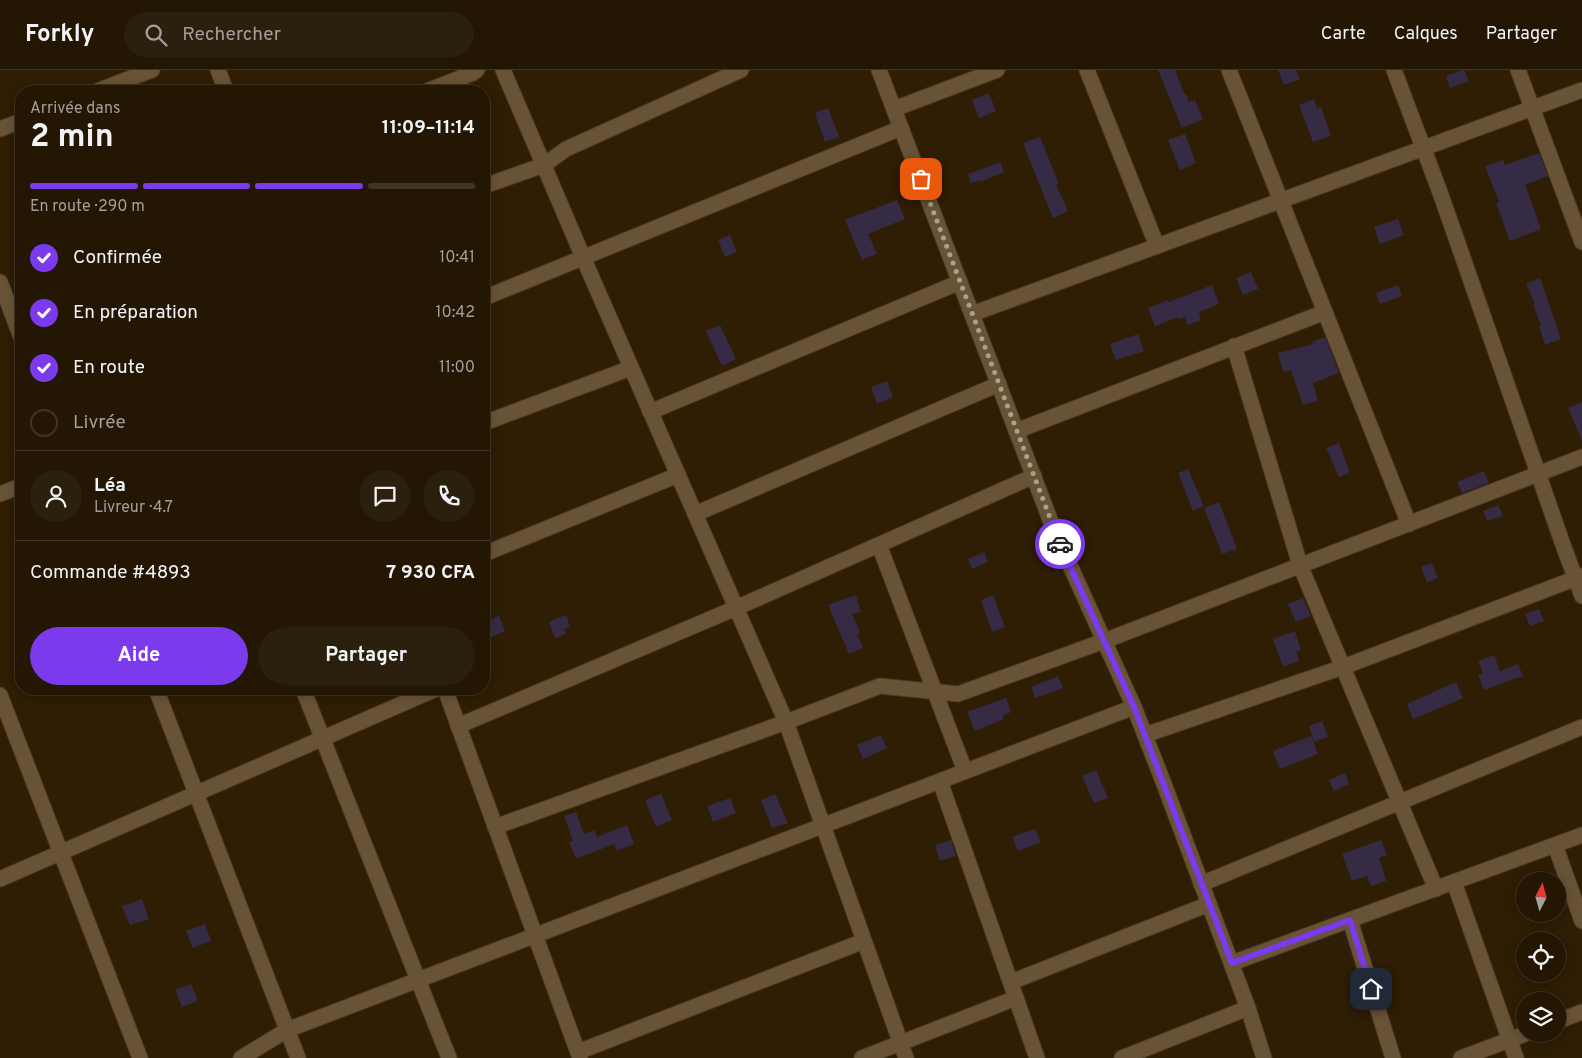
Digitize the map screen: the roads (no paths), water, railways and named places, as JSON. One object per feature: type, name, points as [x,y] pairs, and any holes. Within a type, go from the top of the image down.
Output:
[{"type":"street","points":[[113,85],[152,70]]},
{"type":"street","points":[[218,70],[224,85]]},
{"type":"street","points":[[442,85],[477,70]]},
{"type":"street","points":[[504,70],[650,412],[786,722],[906,1058]]},
{"type":"street","points":[[490,184],[544,165],[566,149],[742,70]]},
{"type":"street","points":[[879,70],[1054,530],[1145,735],[1232,963],[1264,1058]]},
{"type":"street","points":[[894,109],[997,70]]},
{"type":"street","points":[[1087,70],[1157,246]]},
{"type":"street","points":[[1229,70],[1408,524]]},
{"type":"street","points":[[1394,70],[1538,474],[1579,577],[1582,596]]},
{"type":"street","points":[[1518,70],[1582,242]]},
{"type":"street","points":[[972,314],[1582,90]]},
{"type":"street","points":[[0,129],[15,123]]},
{"type":"street","points":[[490,296],[901,128]]},
{"type":"street","points":[[0,282],[15,321]]},
{"type":"street","points":[[650,412],[960,282]]},
{"type":"street","points":[[1016,431],[1325,312]]},
{"type":"street","points":[[1234,346],[1300,565],[1436,889]]},
{"type":"street","points":[[490,421],[631,368]]},
{"type":"street","points":[[695,514],[999,384]]},
{"type":"street","points":[[495,827],[880,686],[958,694],[1104,641],[1582,457]]},
{"type":"street","points":[[490,552],[678,475]]},
{"type":"street","points":[[458,726],[736,608],[1034,476]]},
{"type":"street","points":[[0,494],[15,488]]},
{"type":"street","points":[[879,545],[965,771]]},
{"type":"street","points":[[1145,735],[1343,667],[1579,577]]},
{"type":"street","points":[[0,695],[140,1058]]},
{"type":"street","points":[[158,695],[298,1058]]},
{"type":"street","points":[[305,695],[448,1058]]},
{"type":"street","points":[[0,879],[422,695]]},
{"type":"street","points":[[446,695],[579,1055],[864,941]]},
{"type":"street","points":[[241,1058],[287,1030],[1134,707]]},
{"type":"street","points":[[1201,884],[1582,727]]},
{"type":"street","points":[[940,781],[1037,1058]]},
{"type":"street","points":[[1232,963],[1582,836]]},
{"type":"street","points":[[1555,845],[1582,921]]},
{"type":"street","points":[[1454,882],[1516,1058]]},
{"type":"street","points":[[1011,982],[1208,904]]},
{"type":"street","points":[[1350,920],[1393,1058]]},
{"type":"street","points":[[862,1058],[1016,998]]},
{"type":"street","points":[[1122,1058],[1248,1008]]},
{"type":"street","points":[[1566,1018],[1582,1012]]},
{"type":"street","points":[[1461,1058],[1516,1037]]}]
